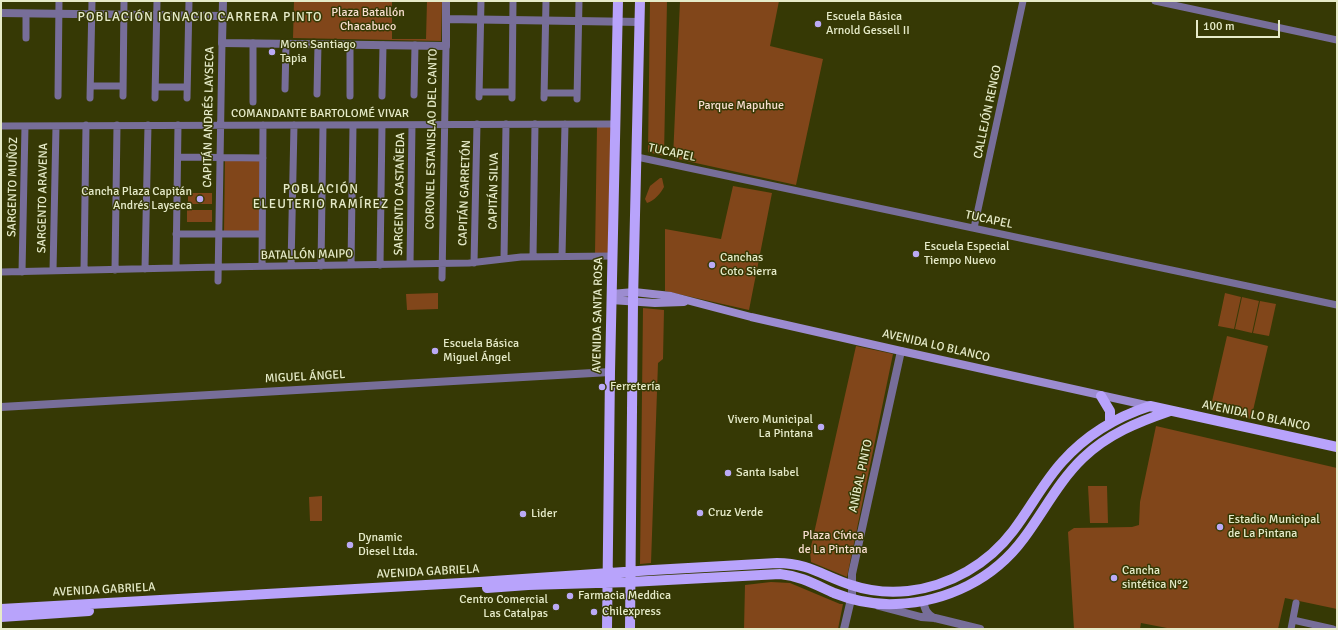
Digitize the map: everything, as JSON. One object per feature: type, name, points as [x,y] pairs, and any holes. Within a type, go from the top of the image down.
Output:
[{"type":"main road","name":"AVENIDA SANTA ROSA","points":[[607,629],[611,297],[616,124],[621,22],[618,1]]},
{"type":"main road","points":[[630,629],[633,296],[640,1]]},
{"type":"main road","name":"AVENIDA LO BLANCO","points":[[611,297],[633,296],[697,304],[1102,396],[1337,447]]},
{"type":"main road","points":[[1102,396],[1110,411],[1110,422]]},
{"type":"main road","name":"AVENIDA GABRIELA","points":[[1,616],[528,585],[607,578],[630,571],[772,564],[792,564],[811,568],[852,585],[881,591],[916,590],[936,585],[954,578],[986,559],[1007,539],[1051,474],[1070,453],[1087,438],[1110,422],[1129,413],[1150,406]]},
{"type":"main road","name":"AVENIDA GABRIELA","points":[[1,609],[479,582],[607,578],[630,582],[785,574],[801,578],[851,599],[896,604],[923,601],[945,595],[965,587],[995,568],[1018,546],[1063,480],[1083,457],[1109,437],[1137,423],[1170,410]]},
{"type":"main road","points":[[1033,502],[1043,509]]},
{"type":"main road","points":[[916,590],[921,595],[923,601]]},
{"type":"street","points":[[58,96],[59,1]]},
{"type":"street","points":[[90,98],[92,1]]},
{"type":"street","points":[[123,96],[124,1]]},
{"type":"street","points":[[156,98],[157,1]]},
{"type":"street","points":[[187,98],[189,1]]},
{"type":"street","name":"CAPITÁN ANDRÉS LAYSECA","points":[[218,281],[222,1]]},
{"type":"street","name":"CORONEL ESTANISLAO DEL CANTO","points":[[442,278],[446,1]]},
{"type":"street","points":[[481,1],[479,94],[512,95],[513,1]]},
{"type":"street","points":[[546,1],[544,96],[577,96],[578,1]]},
{"type":"street","name":"CALLEJÓN RENGO","points":[[974,228],[1023,1]]},
{"type":"street","points":[[1155,1],[1337,40]]},
{"type":"street","points":[[1,13],[222,16]]},
{"type":"street","points":[[26,14],[26,38]]},
{"type":"street","points":[[446,19],[640,22]]},
{"type":"street","points":[[222,43],[446,46]]},
{"type":"street","points":[[253,43],[253,102]]},
{"type":"street","points":[[285,89],[286,44]]},
{"type":"street","points":[[317,94],[318,44]]},
{"type":"street","points":[[350,45],[350,96]]},
{"type":"street","points":[[382,96],[383,45]]},
{"type":"street","points":[[414,95],[415,45]]},
{"type":"street","points":[[91,86],[123,86]]},
{"type":"street","points":[[156,87],[187,87]]},
{"type":"street","name":"CAPITÁN GARRETÓN","points":[[474,263],[478,124]]},
{"type":"street","name":"CAPITÁN SILVA","points":[[504,258],[506,124]]},
{"type":"street","points":[[533,256],[535,124]]},
{"type":"street","points":[[562,256],[565,124]]},
{"type":"street","name":"COMANDANTE BARTOLOMÉ VIVAR","points":[[1,126],[616,124]]},
{"type":"street","points":[[84,270],[86,125]]},
{"type":"street","points":[[115,270],[117,125]]},
{"type":"street","points":[[145,269],[148,125]]},
{"type":"street","points":[[176,268],[178,125]]},
{"type":"street","points":[[262,266],[263,125]]},
{"type":"street","points":[[291,266],[294,125]]},
{"type":"street","points":[[321,266],[324,125]]},
{"type":"street","points":[[351,265],[353,125]]},
{"type":"street","points":[[380,265],[382,125]]},
{"type":"street","name":"SARGENTO CASTAÑEDA","points":[[410,264],[412,125]]},
{"type":"street","name":"SARGENTO MUÑOZ","points":[[22,272],[25,126]]},
{"type":"street","name":"SARGENTO ARAVENA","points":[[53,271],[56,126]]},
{"type":"street","name":"TUCAPEL","points":[[637,156],[1337,305]]},
{"type":"street","points":[[178,157],[263,158]]},
{"type":"street","points":[[176,234],[262,234]]},
{"type":"street","name":"BATALLÓN MAIPO","points":[[1,272],[262,266],[442,264],[474,263],[504,258],[533,256],[612,256]]},
{"type":"street","name":"ANÍBAL PINTO","points":[[844,629],[851,599],[852,574],[901,351]]},
{"type":"street","name":"MIGUEL ÁNGEL","points":[[1,407],[610,372]]},
{"type":"street","points":[[923,601],[928,614],[935,618]]},
{"type":"street","points":[[868,602],[921,617],[935,618],[980,629]]},
{"type":"street","points":[[1290,629],[1296,603]]},
{"type":"street","points":[[1293,620],[1333,629]]},
{"type":"green space","name":"Plaza Batallón Chacabuco","points":[[294,1],[392,1],[392,39],[426,39],[427,1],[442,1],[441,41],[293,38]]},
{"type":"green space","points":[[650,1],[667,1],[664,156],[648,152]]},
{"type":"green space","name":"Parque Mapuhue","points":[[680,1],[779,1],[770,46],[823,59],[796,185],[673,158]]},
{"type":"green space","points":[[597,127],[611,127],[608,253],[595,253]]},
{"type":"green space","points":[[225,160],[260,161],[259,232],[224,231]]},
{"type":"green space","points":[[662,178],[664,187],[657,196],[647,203],[645,199],[650,186]]},
{"type":"green space","name":"Canchas Coto Sierra","points":[[733,186],[772,193],[749,310],[665,291],[665,229],[721,239]]},
{"type":"green space","name":"Cancha Plaza Capitán Andrés Layseca","points":[[188,193],[212,193],[212,204],[188,204]]},
{"type":"green space","name":"Cancha Plaza Capitán Andrés Layseca","points":[[187,210],[212,210],[212,222],[187,222]]},
{"type":"green space","points":[[438,293],[438,309],[407,310],[406,294]]},
{"type":"green space","points":[[1225,293],[1241,297],[1234,329],[1218,326]]},
{"type":"green space","points":[[1242,297],[1259,301],[1252,333],[1235,329]]},
{"type":"green space","points":[[1260,301],[1276,304],[1269,336],[1253,333]]},
{"type":"green space","points":[[643,308],[664,310],[663,359],[658,363],[651,563],[640,564]]},
{"type":"green space","points":[[1227,336],[1268,346],[1251,419],[1210,410]]},
{"type":"green space","name":"Plaza Cívica de La Pintana","points":[[856,346],[893,354],[847,577],[811,562],[810,551]]},
{"type":"green space","name":"Estadio Municipal de La Pintana","points":[[1156,426],[1337,468],[1337,609],[1285,598],[1278,629],[1167,629],[1141,623],[1140,629],[1074,629],[1068,532],[1074,528],[1132,527],[1139,525],[1140,502]]},
{"type":"green space","points":[[1088,486],[1107,486],[1108,523],[1090,523]]},
{"type":"green space","points":[[322,496],[322,521],[310,521],[309,497]]},
{"type":"green space","name":"Plaza Cívica de La Pintana","points":[[771,582],[790,583],[843,604],[838,629],[744,629],[745,585]]},
{"type":"place","name":"Escuela Básica Arnold Gessell II","points":[[818,24]]},
{"type":"place","name":"Mons Santiago Tapia","points":[[272,52]]},
{"type":"place","name":"Cancha Plaza Capitán Andrés Layseca","points":[[200,199]]},
{"type":"place","name":"Escuela Especial Tiempo Nuevo","points":[[916,254]]},
{"type":"place","name":"Canchas Coto Sierra","points":[[712,265]]},
{"type":"place","name":"Escuela Básica Miguel Ángel","points":[[435,351]]},
{"type":"place","name":"Ferretería","points":[[602,387]]},
{"type":"place","name":"Vivero Municipal La Pintana","points":[[821,427]]},
{"type":"place","name":"Santa Isabel","points":[[728,473]]},
{"type":"place","name":"Cruz Verde","points":[[700,513]]},
{"type":"place","name":"Lider","points":[[523,514]]},
{"type":"place","name":"Estadio Municipal de La Pintana","points":[[1220,527]]},
{"type":"place","name":"Dynamic Diesel Ltda.","points":[[350,545]]},
{"type":"place","name":"Cancha sintética N°2","points":[[1114,578]]},
{"type":"place","name":"Farmacia Meddica","points":[[570,596]]},
{"type":"place","name":"Centro Comercial Las Catalpas","points":[[556,607]]},
{"type":"place","name":"Chilexpress","points":[[594,612]]},
{"type":"district","name":"POBLACIÓN IGNACIO CARRERA PINTO","points":[[200,18]]},
{"type":"district","name":"POBLACIÓN ELEUTERIO RAMÍREZ","points":[[321,198]]}]
